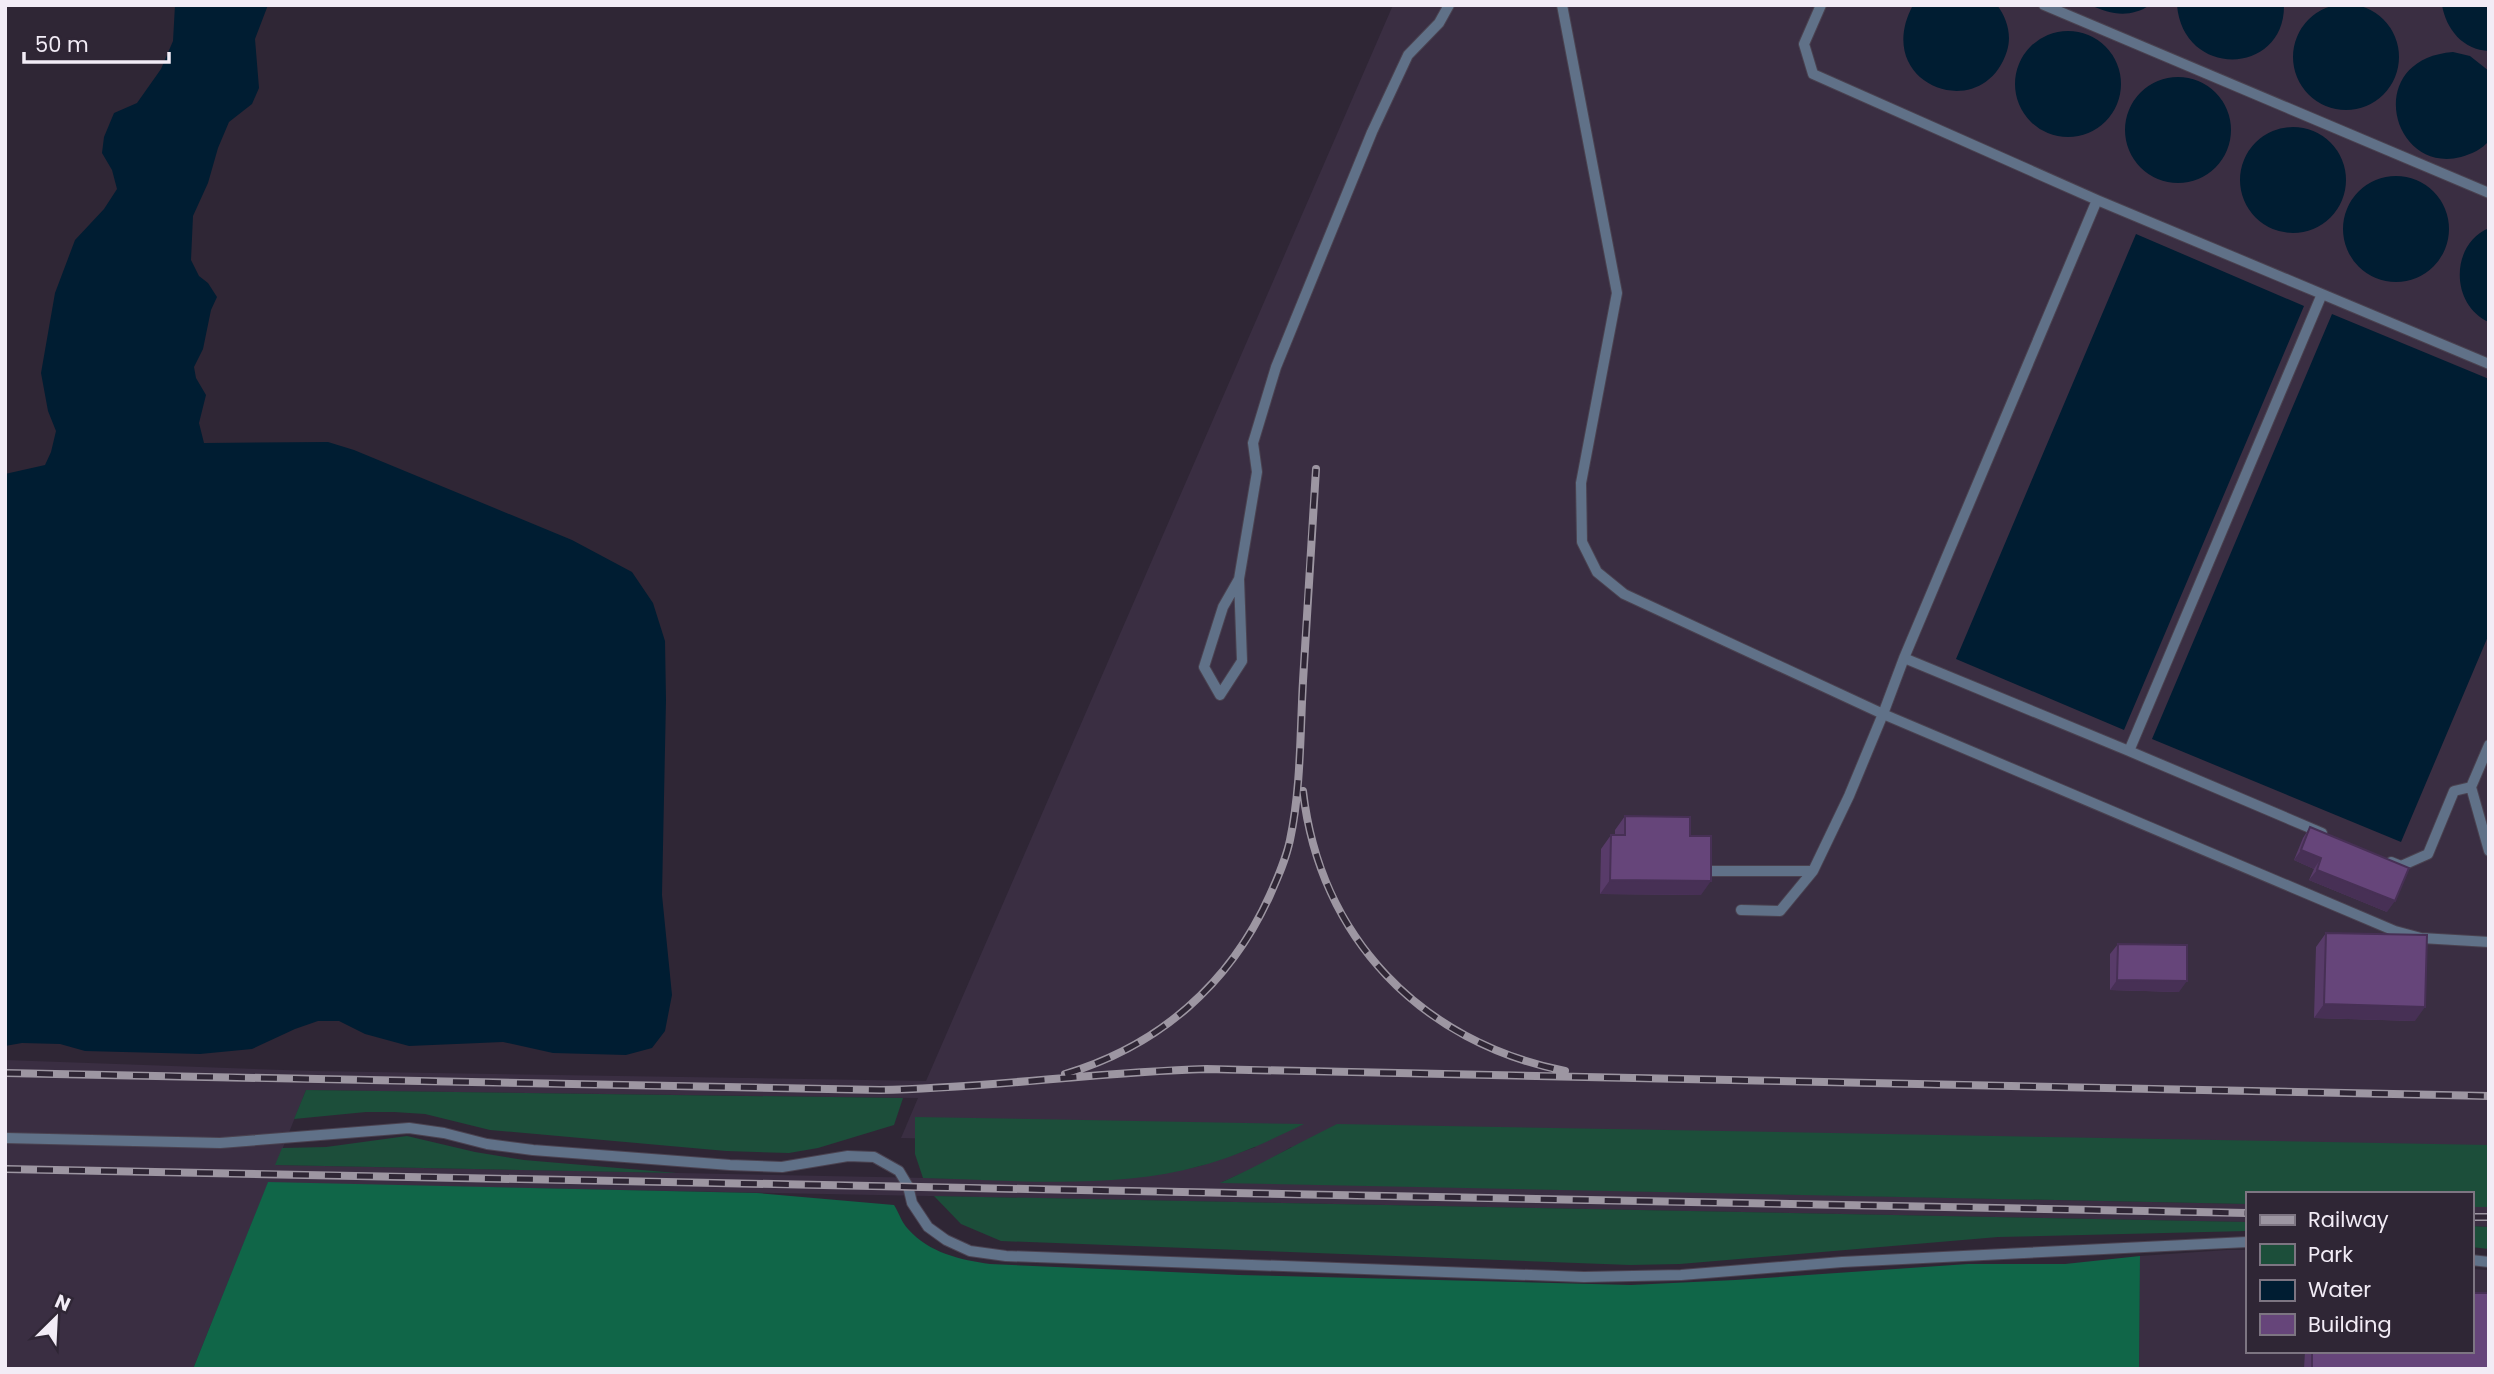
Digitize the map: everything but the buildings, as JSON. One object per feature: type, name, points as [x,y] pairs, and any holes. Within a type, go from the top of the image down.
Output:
[{"type":"lane","points":[[1239,579],[1223,607],[1203,667],[1220,695],[1242,661],[1239,579],[1257,472],[1253,443],[1276,368],[1372,132],[1408,55],[1439,23],[1449,5]]},
{"type":"lane","points":[[1562,5],[1617,293],[1581,483],[1582,542],[1597,572],[1624,594],[1883,714],[2395,931],[2421,938],[2489,942]]},
{"type":"lane","points":[[1821,5],[1804,44],[1813,74],[2098,200],[2489,364]]},
{"type":"lane","points":[[2044,5],[2489,193]]},
{"type":"lane","points":[[1741,910],[1780,911],[1813,871],[1849,796],[1904,658],[2098,200]]},
{"type":"lane","points":[[2129,751],[2322,294]]},
{"type":"lane","points":[[1904,658],[2327,835]]},
{"type":"lane","points":[[2489,745],[2471,788],[2489,850]]},
{"type":"lane","points":[[2376,856],[2401,866],[2428,854],[2454,791],[2471,788]]},
{"type":"lane","points":[[1701,871],[1813,871]]},
{"type":"lane","points":[[5,1138],[220,1143],[409,1128],[533,1150],[730,1165],[782,1167],[848,1156],[874,1157],[899,1171],[908,1186],[912,1203],[928,1227],[946,1240],[970,1251],[1006,1256],[1584,1277],[1681,1275],[1842,1262],[2246,1242]]},
{"type":"shaded area","points":[[1393,5],[2489,5],[2489,1172],[1291,1147],[1261,1165],[1222,1182],[2246,1204],[2246,1222],[268,1183],[193,1369],[5,1369],[5,1060],[313,1071],[926,1081]],"holes":[[[306,1090],[918,1098],[901,1138],[1256,1147],[1200,1166],[1167,1173],[1081,1181],[276,1165]]]},
{"type":"shaded area","points":[[2473,1207],[2489,1207],[2489,1227],[2473,1226]]},
{"type":"shaded area","points":[[2246,1250],[2246,1353],[2473,1353],[2473,1269],[2489,1270],[2489,1369],[2139,1369],[2140,1256]]},
{"type":"green space","points":[[306,1090],[903,1098],[894,1125],[818,1148],[789,1153],[726,1151],[490,1130],[425,1114],[366,1112],[294,1119]]},
{"type":"green space","points":[[915,1117],[1304,1124],[1266,1142],[1200,1166],[1133,1178],[1063,1182],[923,1178],[915,1154]]},
{"type":"green space","points":[[1337,1124],[2489,1145],[2489,1207],[2473,1207],[2473,1192],[2246,1192],[2246,1204],[1220,1183]]},
{"type":"green space","points":[[407,1136],[524,1160],[677,1173],[275,1165],[282,1148],[326,1147]]},
{"type":"green space","points":[[268,1182],[757,1193],[894,1205],[904,1224],[916,1237],[936,1250],[968,1260],[990,1264],[1239,1275],[1631,1285],[1968,1264],[2065,1264],[2140,1256],[2139,1369],[193,1369]]},
{"type":"green space","points":[[934,1196],[2246,1222],[2246,1231],[1998,1237],[1680,1264],[1630,1265],[1001,1241],[961,1224]]},
{"type":"green space","points":[[2473,1226],[2489,1227],[2489,1249],[2473,1247]]},
{"type":"water","points":[[2346,4],[2366,8],[2384,19],[2395,37],[2399,57],[2395,77],[2384,95],[2366,106],[2346,110],[2326,106],[2308,95],[2297,77],[2293,57],[2297,37],[2308,19],[2326,8]]},
{"type":"water","points":[[175,5],[268,5],[255,39],[259,88],[252,104],[229,122],[208,183],[193,216],[191,260],[199,276],[208,283],[217,297],[211,310],[203,349],[194,367],[196,378],[206,395],[199,423],[204,443],[328,442],[354,450],[572,540],[632,572],[653,603],[665,641],[662,895],[672,995],[665,1031],[652,1048],[626,1055],[553,1053],[503,1042],[409,1046],[365,1034],[339,1021],[318,1021],[252,1049],[200,1054],[85,1051],[60,1044],[22,1043],[5,1046],[5,474],[45,465],[51,452],[56,431],[48,411],[41,373],[55,293],[75,240],[104,209],[117,189],[112,170],[102,153],[104,137],[114,113],[137,103],[161,69],[173,41]]},
{"type":"water","points":[[1913,5],[1997,5],[2006,21],[2009,39],[2007,51],[1994,74],[1976,87],[1955,91],[1935,86],[1918,75],[1906,57],[1904,33]]},
{"type":"water","points":[[2091,5],[2150,5],[2135,12],[2120,14]]},
{"type":"water","points":[[2177,5],[2284,5],[2280,28],[2269,45],[2252,56],[2233,59],[2214,56],[2196,46],[2183,29]]},
{"type":"water","points":[[2442,5],[2489,5],[2489,51],[2471,47],[2457,37],[2447,22]]},
{"type":"water","points":[[2068,31],[2088,35],[2106,46],[2117,64],[2121,84],[2117,104],[2106,122],[2088,133],[2068,137],[2048,133],[2030,122],[2019,104],[2015,84],[2019,64],[2030,46],[2048,35]]},
{"type":"water","points":[[2453,52],[2470,56],[2489,71],[2489,141],[2465,156],[2437,158],[2417,149],[2404,134],[2397,114],[2397,93],[2406,74],[2424,59]]},
{"type":"water","points":[[2178,77],[2198,81],[2216,92],[2227,110],[2231,130],[2227,150],[2216,168],[2198,179],[2178,183],[2158,179],[2140,168],[2129,150],[2125,130],[2129,110],[2140,92],[2158,81]]},
{"type":"water","points":[[2293,127],[2313,131],[2331,142],[2342,160],[2346,180],[2342,200],[2331,218],[2313,229],[2293,233],[2273,229],[2255,218],[2244,200],[2240,180],[2244,160],[2255,142],[2273,131]]},
{"type":"water","points":[[2396,176],[2416,180],[2434,191],[2445,209],[2449,229],[2445,249],[2434,267],[2416,278],[2396,282],[2376,278],[2358,267],[2347,249],[2343,229],[2347,209],[2358,191],[2376,180]]},
{"type":"water","points":[[2489,228],[2489,322],[2476,314],[2467,302],[2460,275],[2467,247],[2476,236]]},
{"type":"water","points":[[2136,234],[2304,306],[2124,730],[1956,659]]},
{"type":"water","points":[[2332,314],[2489,379],[2489,634],[2401,842],[2152,739]]},
{"type":"railway","points":[[1065,1074],[1131,1047],[1161,1029],[1188,1007],[1234,957],[1254,927],[1279,875],[1290,840],[1298,781],[1316,469]]},
{"type":"railway","points":[[1303,791],[1313,844],[1331,893],[1355,937],[1386,975],[1423,1008],[1466,1036],[1513,1057],[1565,1071]]},
{"type":"railway","points":[[5,1073],[880,1090],[1206,1069],[2489,1096]]},
{"type":"railway","points":[[5,1169],[2246,1213]]},
{"type":"railway","points":[[2473,1217],[2489,1217]]}]
